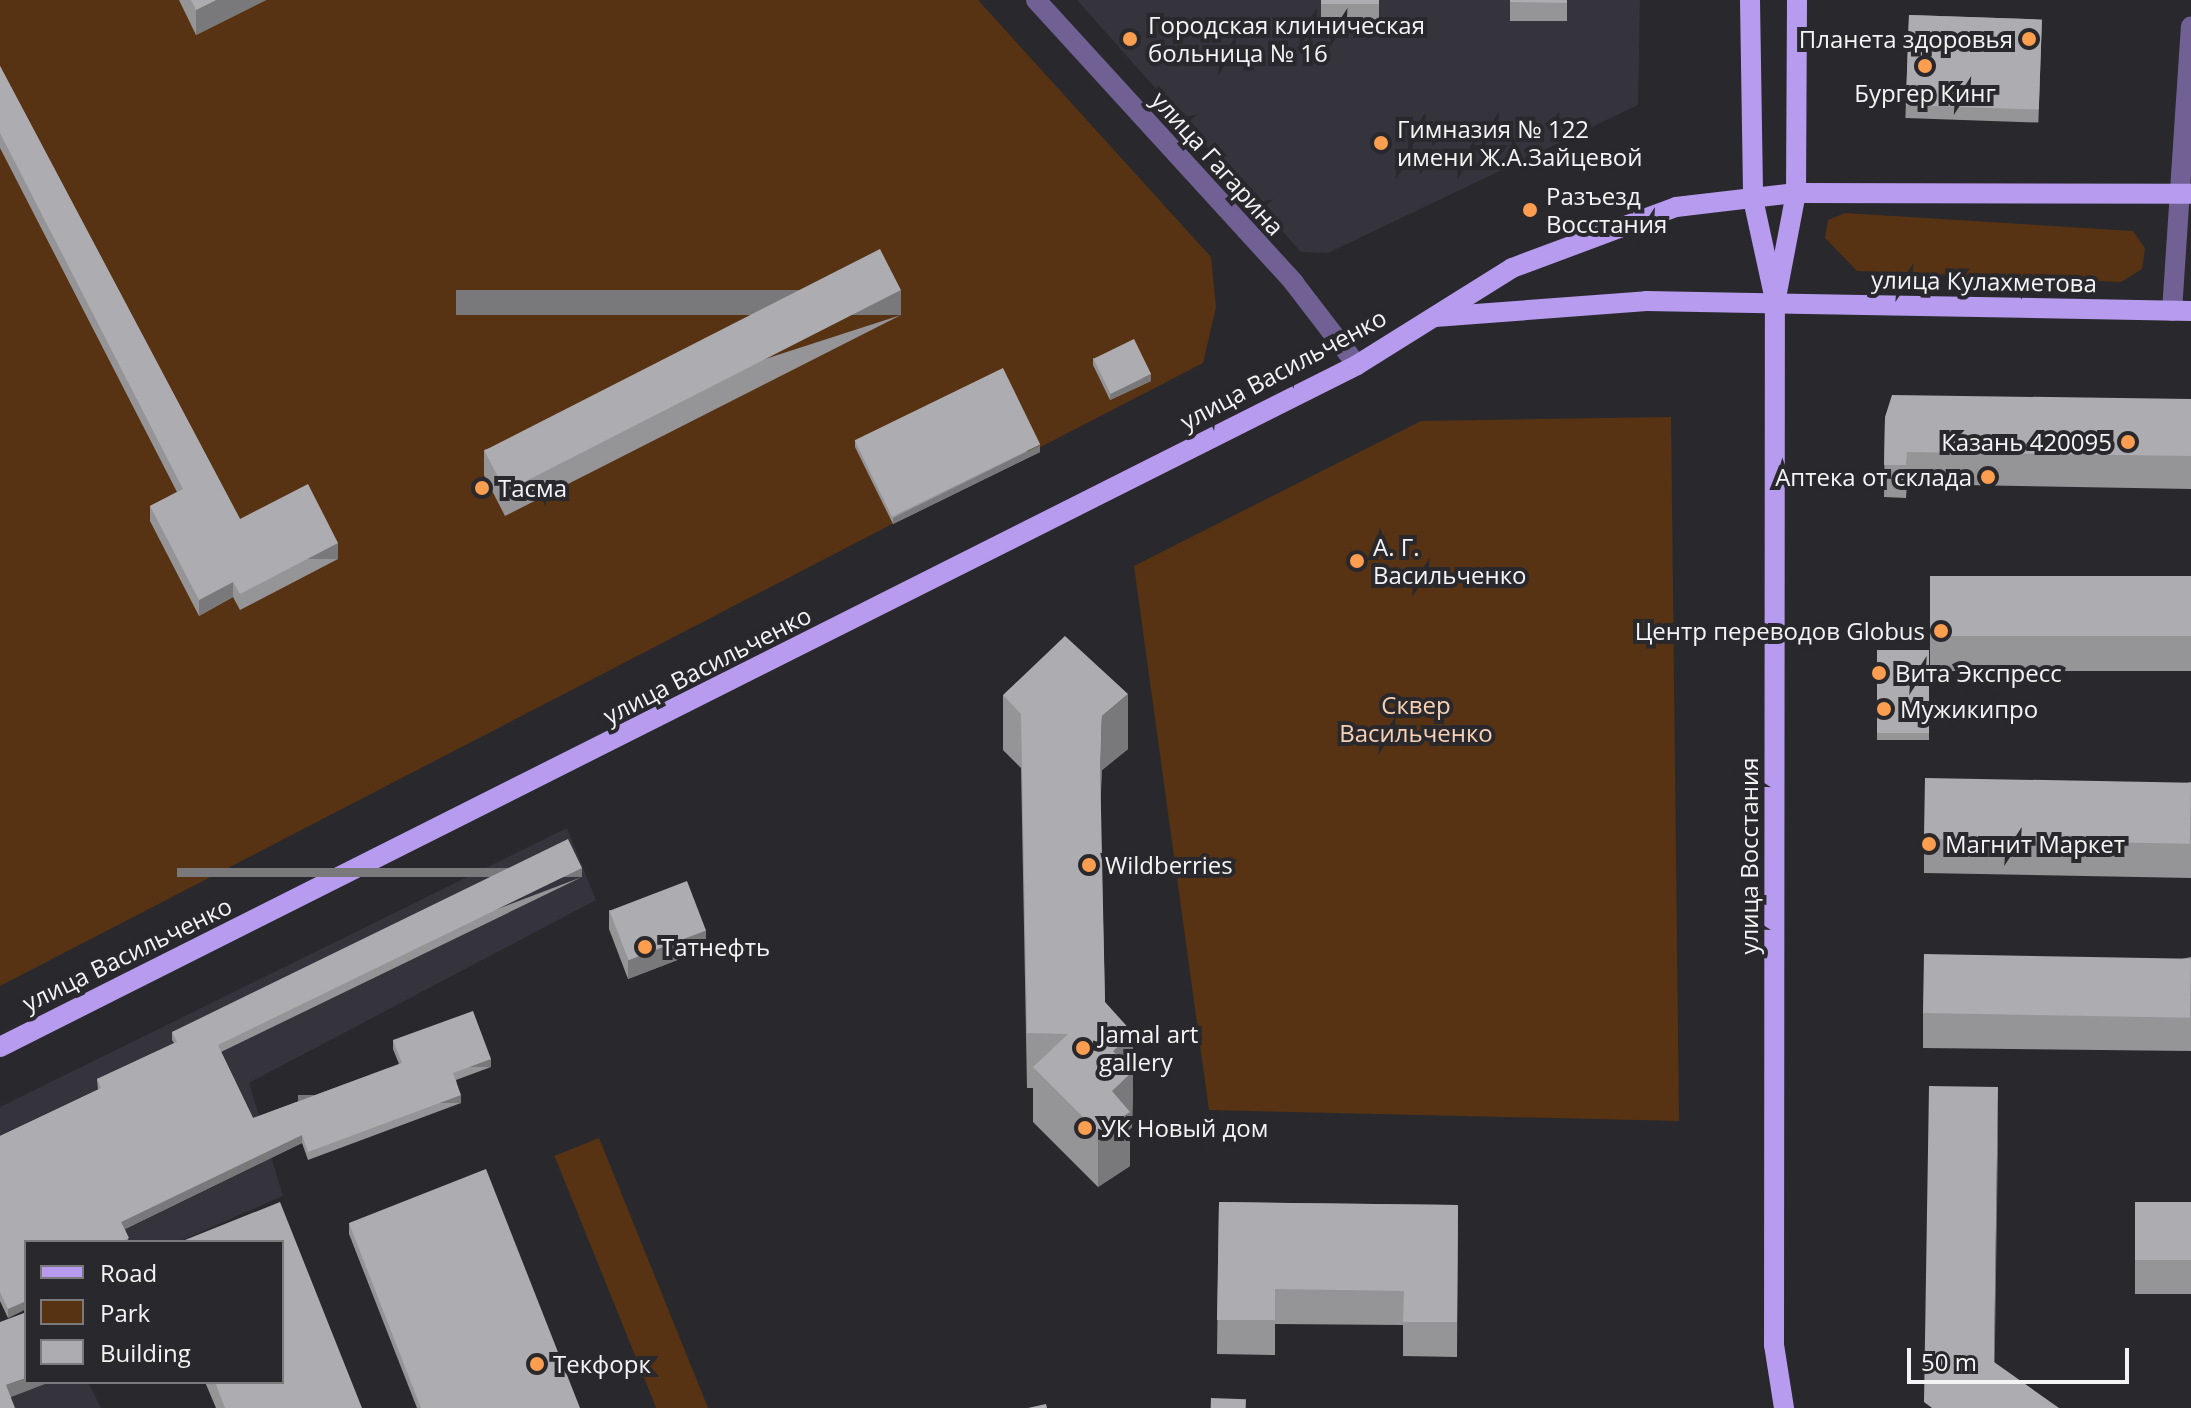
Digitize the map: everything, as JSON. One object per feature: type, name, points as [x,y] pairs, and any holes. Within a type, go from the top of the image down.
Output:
[{"type":"main road","name":"улица Восстания","points":[[1750,0],[1753,199],[1775,303]]},
{"type":"main road","name":"улица Восстания","points":[[1784,1408],[1774,1345],[1775,303],[1796,193],[1797,0]]},
{"type":"main road","points":[[1753,199],[1796,193],[2184,194]]},
{"type":"main road","name":"улица Васильченко","points":[[0,1047],[1357,365],[1512,268],[1676,207],[1753,199]]},
{"type":"main road","name":"улица Васильченко","points":[[1431,317],[1646,301],[1775,303]]},
{"type":"main road","name":"улица Кулахметова","points":[[1775,303],[2182,311]]},
{"type":"street","name":"улица Гагарина","points":[[1036,0],[1294,283],[1357,365]]},
{"type":"street","points":[[2182,311],[2191,27]]},
{"type":"shaded area","name":"Гимназия № 122 имени Ж.А.Зайцевой","points":[[1077,0],[1640,0],[1638,105],[1328,253],[1301,252]]},
{"type":"shaded area","points":[[567,828],[596,900],[249,1083],[283,1196],[183,1240],[25,1240],[0,1186],[0,1107]]},
{"type":"shaded area","points":[[24,1319],[24,1384],[89,1384],[101,1408],[0,1408],[0,1323],[3,1329]]},
{"type":"green space","name":"Тасма","points":[[0,0],[978,0],[1211,257],[1216,307],[1203,363],[0,986]]},
{"type":"green space","points":[[1845,213],[2133,231],[2145,248],[2142,269],[2121,282],[1857,271],[1825,238],[1828,220]]},
{"type":"green space","name":"Сквер Васильченко","points":[[1671,417],[1679,1121],[1209,1110],[1134,566],[1421,421]]},
{"type":"green space","points":[[599,1138],[708,1408],[656,1408],[554,1156]]},
{"type":"building","points":[[191,0],[216,0],[196,10]]},
{"type":"building","points":[[1321,0],[1379,0],[1379,4],[1321,4]]},
{"type":"building","points":[[1567,0],[1567,3],[1510,2]]},
{"type":"building","points":[[1909,15],[2042,20],[2039,110],[1906,105]]},
{"type":"building","points":[[0,66],[240,519],[308,484],[338,543],[240,594],[233,582],[199,600],[150,506],[183,489],[0,133]]},
{"type":"building","points":[[880,249],[901,290],[505,492],[484,451]]},
{"type":"building","points":[[1134,339],[1151,374],[1111,394],[1094,359]]},
{"type":"building","points":[[1003,368],[1040,444],[892,517],[855,440]]},
{"type":"building","points":[[1892,395],[2191,399],[2191,456],[1907,452],[1906,465],[1884,465],[1885,417]]},
{"type":"building","points":[[1930,576],[2191,576],[2191,636],[1930,636]]},
{"type":"building","points":[[1065,636],[1128,694],[1102,716],[1100,761],[1105,1002],[1133,1033],[1113,1051],[1132,1072],[1112,1091],[1130,1112],[1098,1132],[1033,1067],[1068,1034],[1027,1033],[1021,714],[1003,695]]},
{"type":"building","points":[[1877,650],[1929,650],[1929,733],[1877,733]]},
{"type":"building","points":[[1925,778],[2191,783],[2190,844],[1924,839]]},
{"type":"building","points":[[568,839],[582,868],[218,1045],[253,1118],[402,1063],[393,1040],[473,1011],[491,1059],[453,1073],[461,1095],[308,1152],[302,1135],[121,1222],[129,1238],[124,1240],[24,1240],[24,1302],[8,1309],[0,1292],[0,1136],[101,1088],[97,1079],[177,1042],[172,1032]]},
{"type":"building","points":[[687,881],[706,930],[629,960],[610,911]]},
{"type":"building","points":[[1924,954],[2191,959],[2190,1018],[1923,1013]]},
{"type":"building","points":[[1929,1086],[1998,1087],[1994,1362],[2059,1408],[1932,1408],[1924,1402]]},
{"type":"building","points":[[486,1169],[580,1408],[421,1408],[349,1223]]},
{"type":"building","points":[[280,1202],[362,1408],[225,1408],[216,1384],[284,1384],[284,1240],[185,1240]]},
{"type":"building","points":[[1219,1202],[1458,1205],[1457,1322],[1403,1322],[1404,1291],[1275,1289],[1275,1320],[1217,1320]]},
{"type":"building","points":[[2135,1202],[2191,1202],[2191,1260],[2135,1260]]},
{"type":"building","points":[[24,1313],[24,1379],[6,1385],[15,1408],[0,1408],[0,1322]]},
{"type":"building","points":[[1211,1398],[1246,1399],[1246,1408],[1211,1408]]},
{"type":"place","name":"Городская клиническая больница № 16","points":[[1130,39]]},
{"type":"place","name":"Планета здоровья","points":[[2029,39]]},
{"type":"place","name":"Бургер Кинг","points":[[1925,66]]},
{"type":"place","name":"Гимназия № 122 имени Ж.А.Зайцевой","points":[[1381,143]]},
{"type":"place","name":"Разъезд Восстания","points":[[1530,210]]},
{"type":"place","name":"Казань 420095","points":[[2128,442]]},
{"type":"place","name":"Аптека от склада","points":[[1988,477]]},
{"type":"place","name":"Тасма","points":[[482,488]]},
{"type":"place","name":"А. Г. Васильченко","points":[[1357,561]]},
{"type":"place","name":"Центр переводов Globus","points":[[1941,631]]},
{"type":"place","name":"Вита Экспресс","points":[[1879,673]]},
{"type":"place","name":"Мужикипро","points":[[1884,709]]},
{"type":"place","name":"Магнит Маркет","points":[[1929,844]]},
{"type":"place","name":"Wildberries","points":[[1089,865]]},
{"type":"place","name":"Татнефть","points":[[645,947]]},
{"type":"place","name":"Jamal art gallery","points":[[1083,1048]]},
{"type":"place","name":"УК Новый дом","points":[[1085,1128]]},
{"type":"place","name":"Текфорк","points":[[537,1364]]}]
